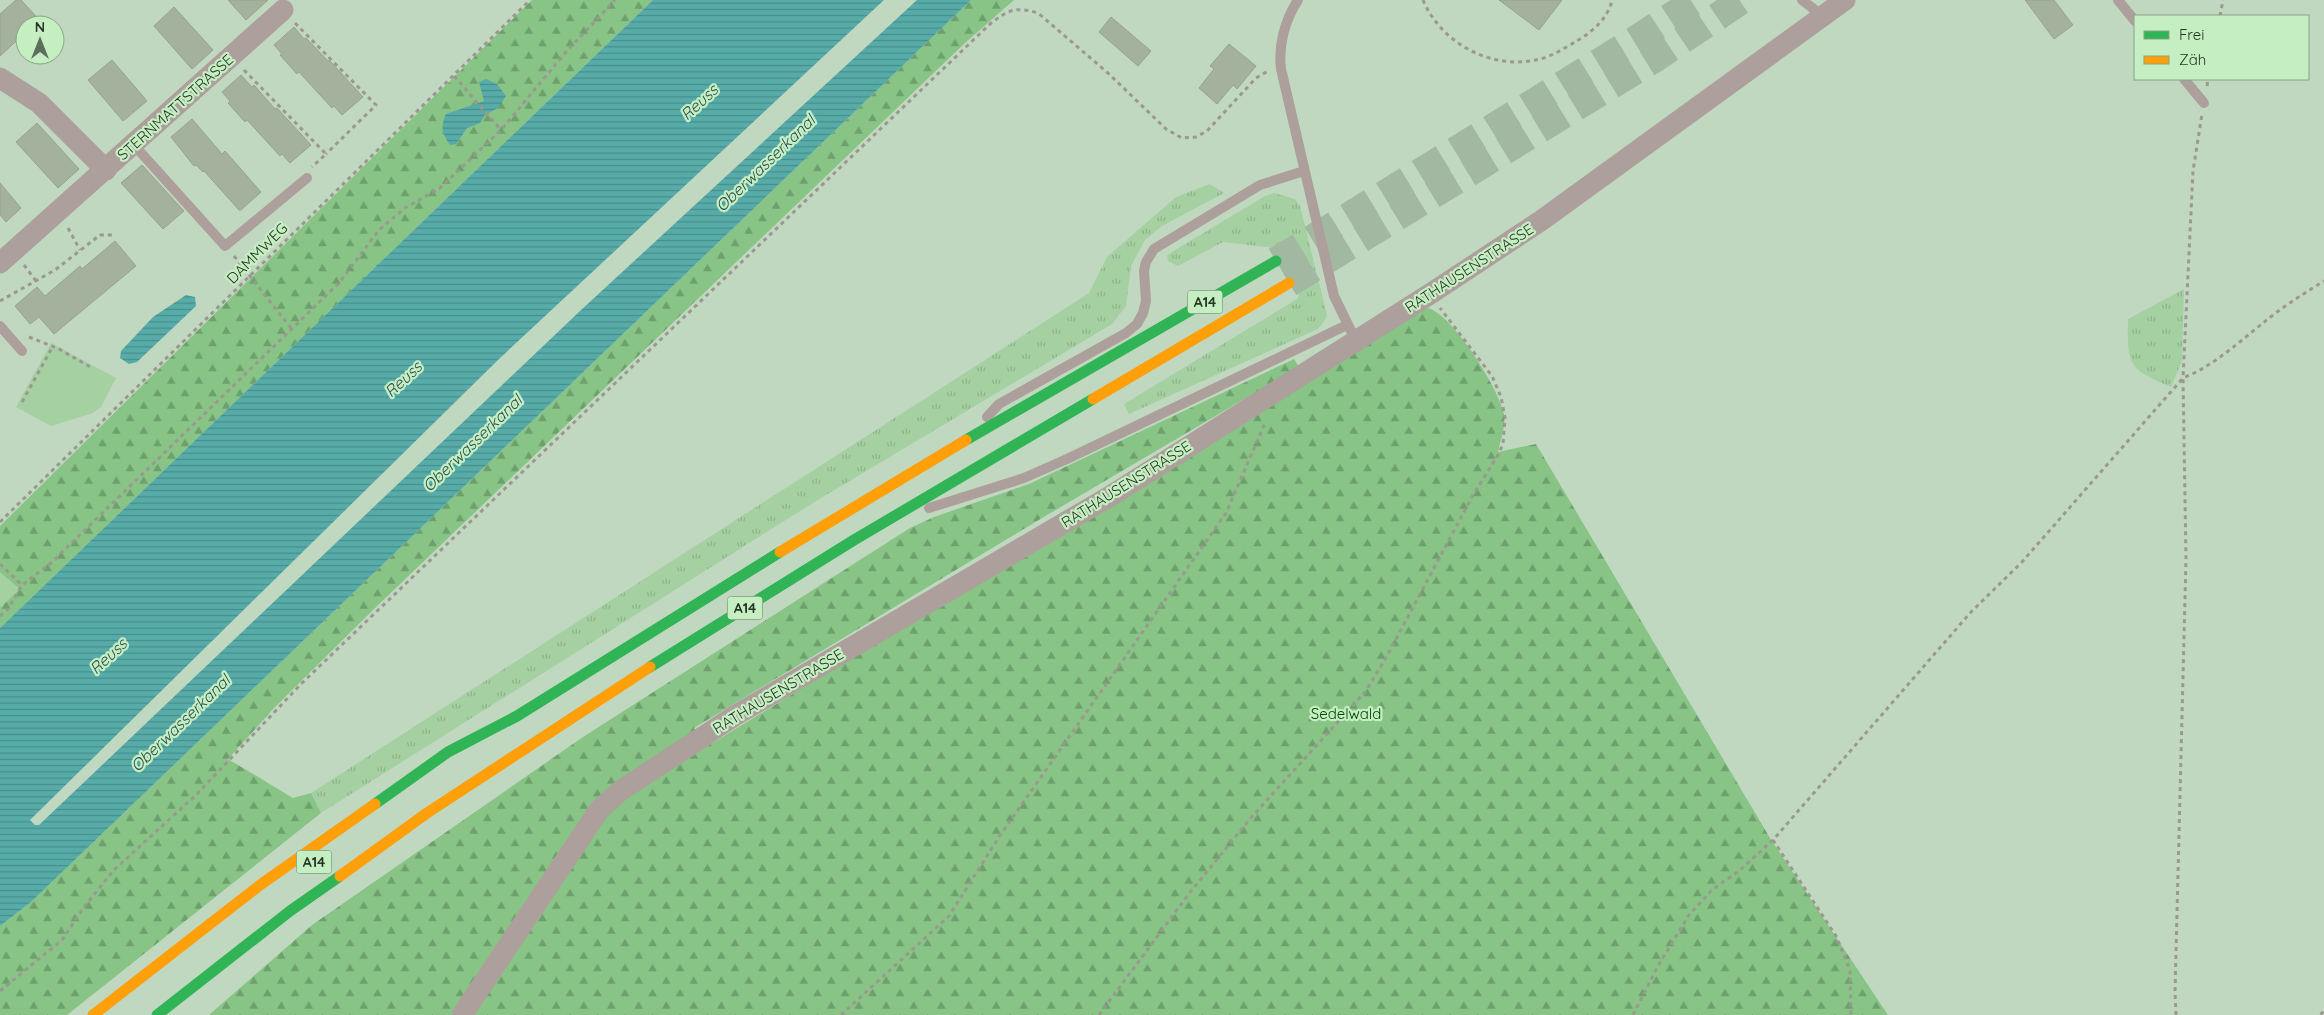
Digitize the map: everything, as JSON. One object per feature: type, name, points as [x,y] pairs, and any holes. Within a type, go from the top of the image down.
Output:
[{"type":"highway","name":"A14","points":[[93,1015],[260,885],[448,752],[516,716],[728,583],[967,440],[1276,261]]},
{"type":"highway","name":"A14","points":[[157,1015],[237,952],[346,871],[585,708],[894,518],[1289,283]]},
{"type":"highway","name":"A14","points":[[472,753],[516,716]]},
{"type":"highway","name":"A14","points":[[333,848],[365,826]]},
{"type":"street","name":"RATHAUSENSTRASSE","points":[[462,1015],[599,810],[620,791],[736,715],[1112,495],[1352,333],[1430,294],[1542,220],[1845,0]]},
{"type":"street","name":"STERNMATTSTRASSE","points":[[0,78],[39,103],[106,170],[283,10]]},
{"type":"street","points":[[10,262],[106,170]]},
{"type":"lane","points":[[894,518],[966,498],[1024,478],[1352,333],[1334,296],[1281,69],[1280,48],[1284,31],[1298,0]]},
{"type":"lane","points":[[1802,0],[1823,16]]},
{"type":"lane","points":[[2118,0],[2134,20]]},
{"type":"lane","points":[[2185,80],[2204,103]]},
{"type":"lane","points":[[134,145],[225,246],[307,178]]},
{"type":"lane","points":[[967,440],[998,404],[1137,324],[1143,313],[1146,301],[1146,262],[1159,245],[1260,185],[1304,171]]},
{"type":"lane","points":[[0,326],[22,351]]},
{"type":"path","name":"DAMMWEG","points":[[0,522],[251,276],[405,121],[454,76],[530,0]]},
{"type":"path","points":[[0,616],[8,609],[22,585],[51,563],[291,328],[340,283],[379,230],[405,208],[440,188],[502,130],[566,52],[616,0]]},
{"type":"path","points":[[1423,0],[1443,30],[1461,46],[1483,57],[1512,63],[1541,59],[1593,32],[1612,0]]},
{"type":"path","points":[[2220,15],[2223,0]]},
{"type":"path","points":[[0,991],[62,940],[84,907],[114,870],[196,795],[302,682],[990,24],[1007,11],[1023,8],[1038,13],[1108,73],[1166,129],[1182,138],[1196,137],[1207,131],[1256,78],[1263,73],[1281,69]]},
{"type":"path","points":[[283,10],[376,106],[307,172],[307,178]]},
{"type":"path","points":[[231,57],[326,154]]},
{"type":"path","points":[[454,76],[502,130]]},
{"type":"path","points":[[2176,1015],[2178,819],[2186,559],[2182,378],[2193,171],[2208,80]]},
{"type":"path","points":[[64,221],[80,250]]},
{"type":"path","points":[[0,301],[55,270],[100,235],[113,234]]},
{"type":"path","points":[[225,246],[291,328]]},
{"type":"path","points":[[10,262],[36,281]]},
{"type":"path","points":[[1634,1015],[1658,966],[1689,915],[1714,889],[1739,871],[1774,840],[1971,612],[2022,562],[2182,378],[2193,374],[2235,346],[2264,322],[2324,281]]},
{"type":"path","points":[[1099,1015],[1182,903],[1249,820],[1366,691],[1503,444],[1506,418],[1502,397],[1492,376],[1430,294]]},
{"type":"path","points":[[26,333],[29,337],[53,346],[92,368]]},
{"type":"path","points":[[22,402],[53,346]]},
{"type":"path","points":[[841,1015],[949,916],[999,837],[1226,513],[1269,415]]},
{"type":"path","points":[[0,564],[22,585]]},
{"type":"path","points":[[1774,840],[1836,936],[1843,950],[1850,970],[1850,1015]]},
{"type":"path","points":[[2321,1015],[2324,1009]]},
{"type":"green space","points":[[532,0],[653,0],[0,628],[0,526]]},
{"type":"green space","points":[[971,0],[1014,0],[965,43],[374,609],[274,708],[228,759],[293,798],[311,793],[321,813],[67,1015],[0,1015],[0,926],[31,902]]},
{"type":"green space","points":[[1210,184],[1224,193],[1162,226],[1145,240],[1131,266],[1126,306],[1112,324],[816,501],[321,813],[311,793],[1089,293],[1107,257],[1176,197]]},
{"type":"green space","points":[[1274,193],[1295,199],[1300,206],[1327,315],[1325,320],[1318,329],[1129,414],[1124,404],[1297,299],[1299,295],[1274,248],[1223,242],[1178,266],[1168,261],[1167,255],[1265,196]]},
{"type":"green space","points":[[2184,289],[2182,361],[2171,387],[2138,370],[2133,363],[2128,346],[2128,319]]},
{"type":"green space","name":"Sedelwald","points":[[1428,308],[1450,324],[1462,338],[1494,388],[1504,414],[1504,428],[1498,452],[1536,444],[1770,838],[1888,1015],[209,1015],[312,925],[583,737],[910,528],[934,517],[1029,484],[1294,359],[1299,367],[1042,518],[694,728],[706,747],[1420,311]]},
{"type":"green space","points":[[51,343],[116,378],[101,407],[93,413],[51,426],[16,407]]},
{"type":"green space","points":[[0,572],[20,589],[0,608]]},
{"type":"water","points":[[653,0],[884,0],[499,359],[30,820],[35,825],[39,825],[580,311],[917,0],[971,0],[31,902],[0,926],[0,628]]},
{"type":"water","points":[[486,79],[497,84],[506,96],[498,108],[485,115],[480,123],[467,128],[456,144],[450,145],[443,130],[446,114],[484,101],[479,82]]},
{"type":"water","points":[[186,295],[195,297],[196,306],[137,362],[129,364],[120,358],[121,351],[153,317]]},
{"type":"building","points":[[16,0],[21,0],[35,15],[15,15],[15,42],[0,56],[0,14]]},
{"type":"building","points":[[228,0],[268,0],[246,20]]},
{"type":"building","points":[[1499,0],[1562,0],[1539,30]]},
{"type":"building","points":[[2025,0],[2054,0],[2073,25],[2054,39]]},
{"type":"building","points":[[174,7],[213,50],[192,69],[154,26]]},
{"type":"building","points":[[1111,17],[1151,51],[1138,66],[1099,32]]},
{"type":"building","points":[[294,27],[304,39],[306,38],[329,60],[363,97],[342,115],[334,106],[332,108],[299,72],[297,74],[280,55],[282,54],[274,45]]},
{"type":"building","points":[[1229,44],[1256,66],[1237,89],[1233,85],[1217,104],[1199,88],[1214,69],[1210,66]]},
{"type":"building","points":[[112,60],[147,101],[123,121],[88,80]]},
{"type":"building","points":[[241,75],[252,87],[254,85],[275,109],[277,108],[311,145],[290,163],[282,154],[280,156],[247,120],[245,122],[228,103],[230,101],[222,92]]},
{"type":"building","points":[[192,119],[222,154],[225,151],[261,192],[241,210],[204,171],[196,165],[194,166],[171,137]]},
{"type":"building","points":[[37,123],[79,169],[58,188],[16,142]]},
{"type":"building","points":[[142,165],[184,211],[163,229],[121,183]]},
{"type":"building","points":[[0,183],[21,208],[6,222],[0,215]]},
{"type":"building","points":[[115,241],[136,266],[54,334],[39,317],[30,324],[15,306],[37,287],[45,296],[80,266],[82,269]]},
{"type":"tunnel","points":[[1276,261],[1635,40],[1696,0]]},
{"type":"tunnel","points":[[1289,283],[1651,61],[1742,0]]},
{"type":"traffic: fast","points":[[966,440],[1276,261]]},
{"type":"traffic: fast","points":[[650,667],[854,540],[1093,399]]},
{"type":"traffic: fast","points":[[375,804],[448,752],[517,716],[780,552]]},
{"type":"traffic: fast","points":[[157,1015],[290,911],[340,876]]},
{"type":"traffic: slow","points":[[1093,399],[1289,283]]},
{"type":"traffic: slow","points":[[780,552],[966,440]]},
{"type":"traffic: slow","points":[[340,876],[427,813],[650,667]]},
{"type":"traffic: slow","points":[[93,1015],[260,885],[375,804]]},
{"type":"water label","name":"Reuss","points":[[699,102]]},
{"type":"water label","name":"Oberwasserkanal","points":[[765,163]]},
{"type":"water label","name":"Reuss","points":[[403,379]]},
{"type":"water label","name":"Oberwasserkanal","points":[[472,443]]},
{"type":"water label","name":"Reuss","points":[[108,656]]},
{"type":"water label","name":"Oberwasserkanal","points":[[180,723]]}]
